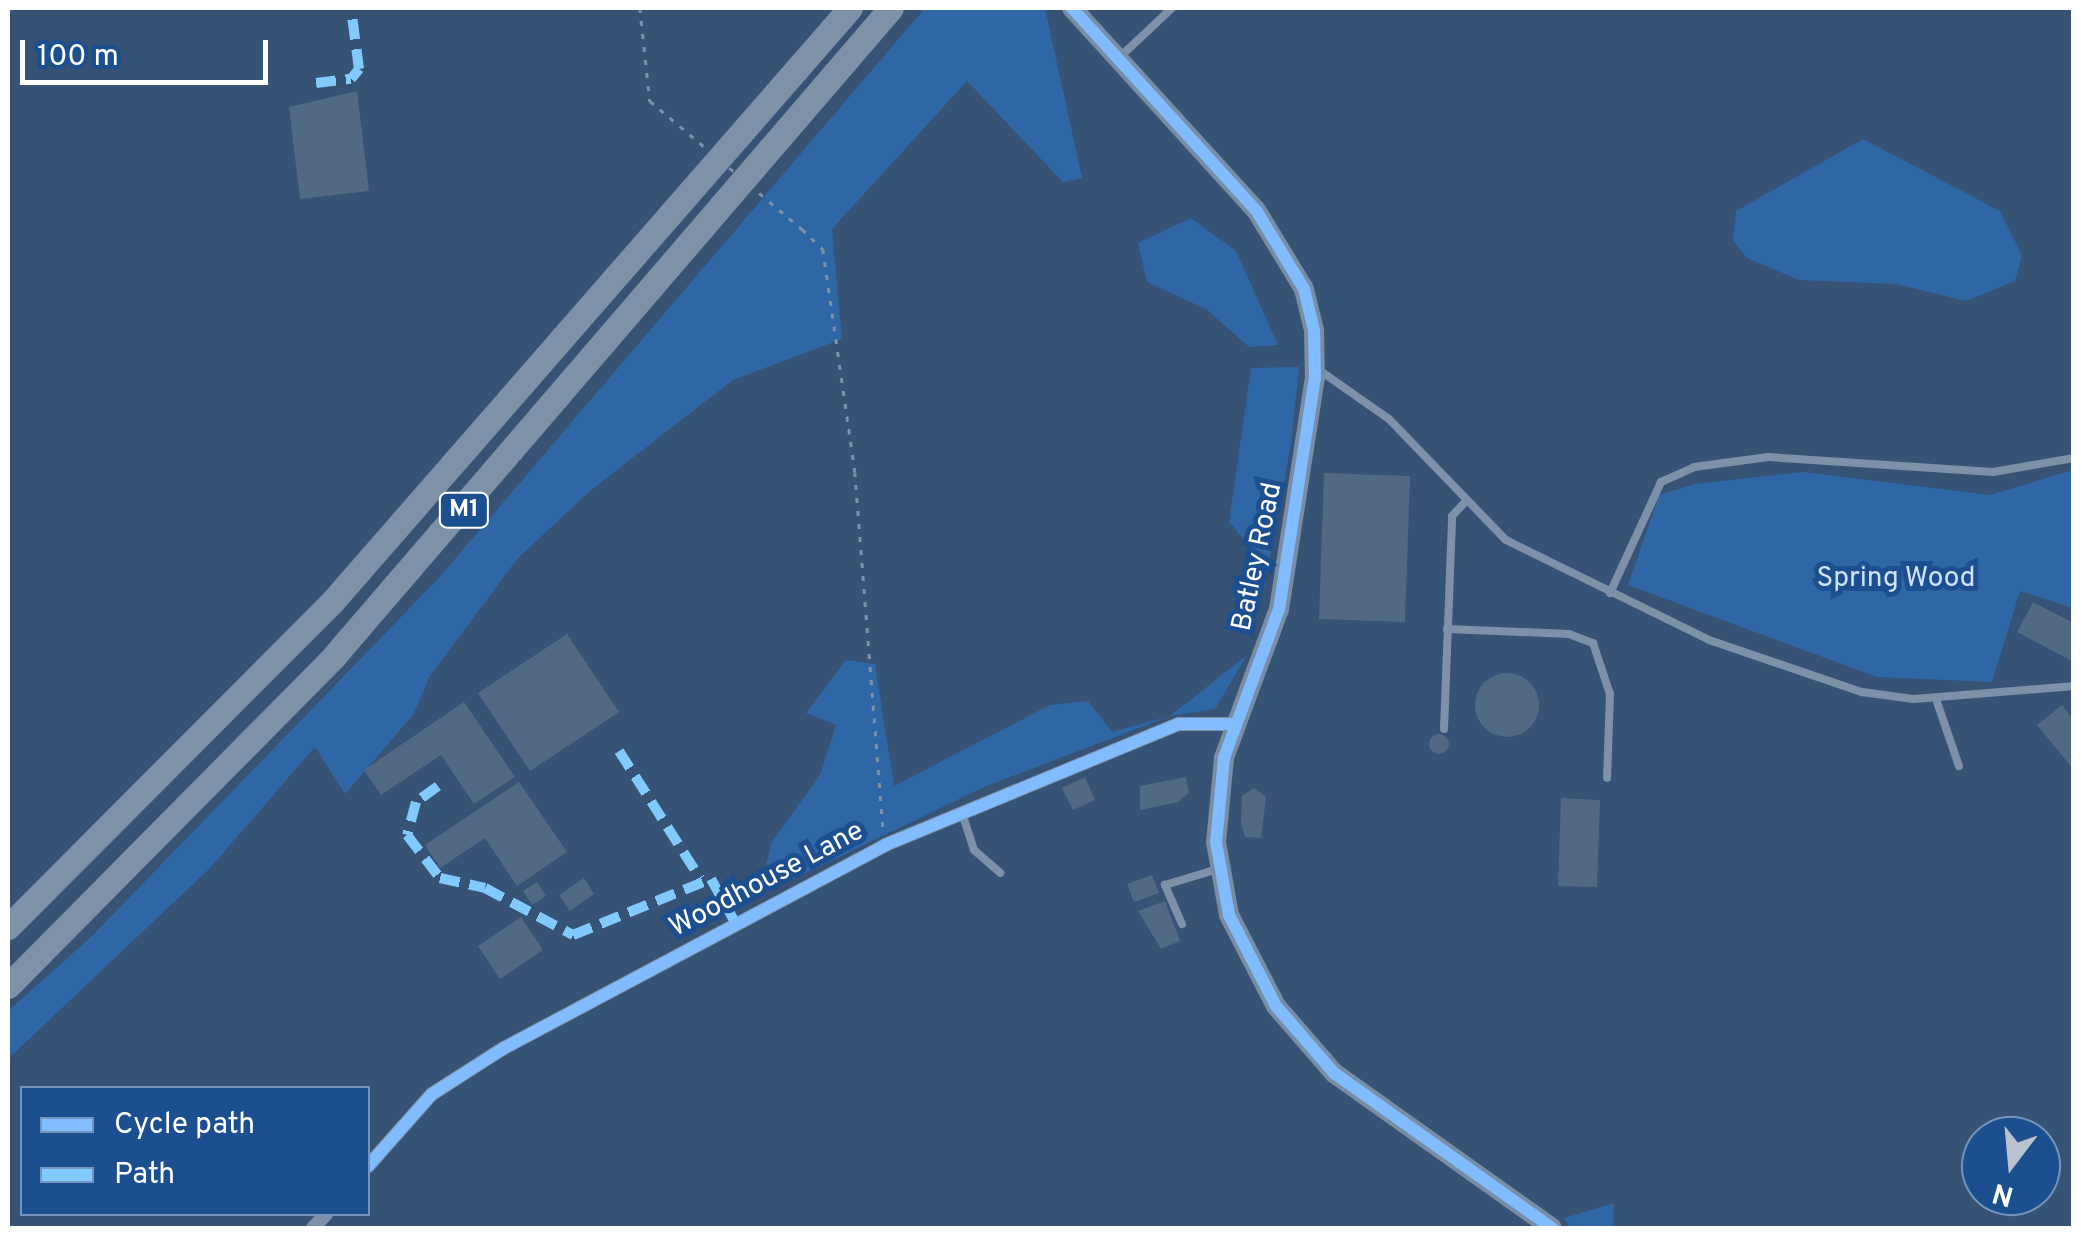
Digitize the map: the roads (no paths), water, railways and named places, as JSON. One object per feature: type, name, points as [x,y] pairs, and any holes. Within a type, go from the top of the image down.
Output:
[{"type":"highway","name":"M1","points":[[8,927],[332,602],[850,8]]},
{"type":"highway","name":"M1","points":[[8,986],[335,656],[891,8]]},
{"type":"street","name":"Batley Road","points":[[1072,8],[1114,63],[1282,246],[1304,290],[1315,368],[1279,609],[1232,724],[1218,798],[1220,868],[1253,968],[1299,1038],[1372,1103],[1552,1228]]},
{"type":"street","name":"Woodhouse Lane","points":[[370,1164],[432,1094],[504,1048],[885,845],[962,809],[1179,724],[1232,724]]},
{"type":"lane","points":[[1114,63],[1172,8]]},
{"type":"lane","points":[[1315,368],[1389,419],[1463,504],[1506,540],[1610,593],[1806,674],[1936,699],[2074,686]]},
{"type":"lane","points":[[1610,593],[1656,490],[1678,472],[1768,457],[1993,472],[2074,458]]},
{"type":"lane","points":[[1444,729],[1452,516],[1463,504]]},
{"type":"lane","points":[[1448,629],[1569,634],[1592,644],[1610,694],[1607,778]]},
{"type":"lane","points":[[1936,699],[1959,766]]},
{"type":"lane","points":[[962,809],[974,850],[1000,873]]},
{"type":"lane","points":[[1182,924],[1165,885],[1220,868]]},
{"type":"park label","name":"Spring Wood","points":[[1896,579]]}]
